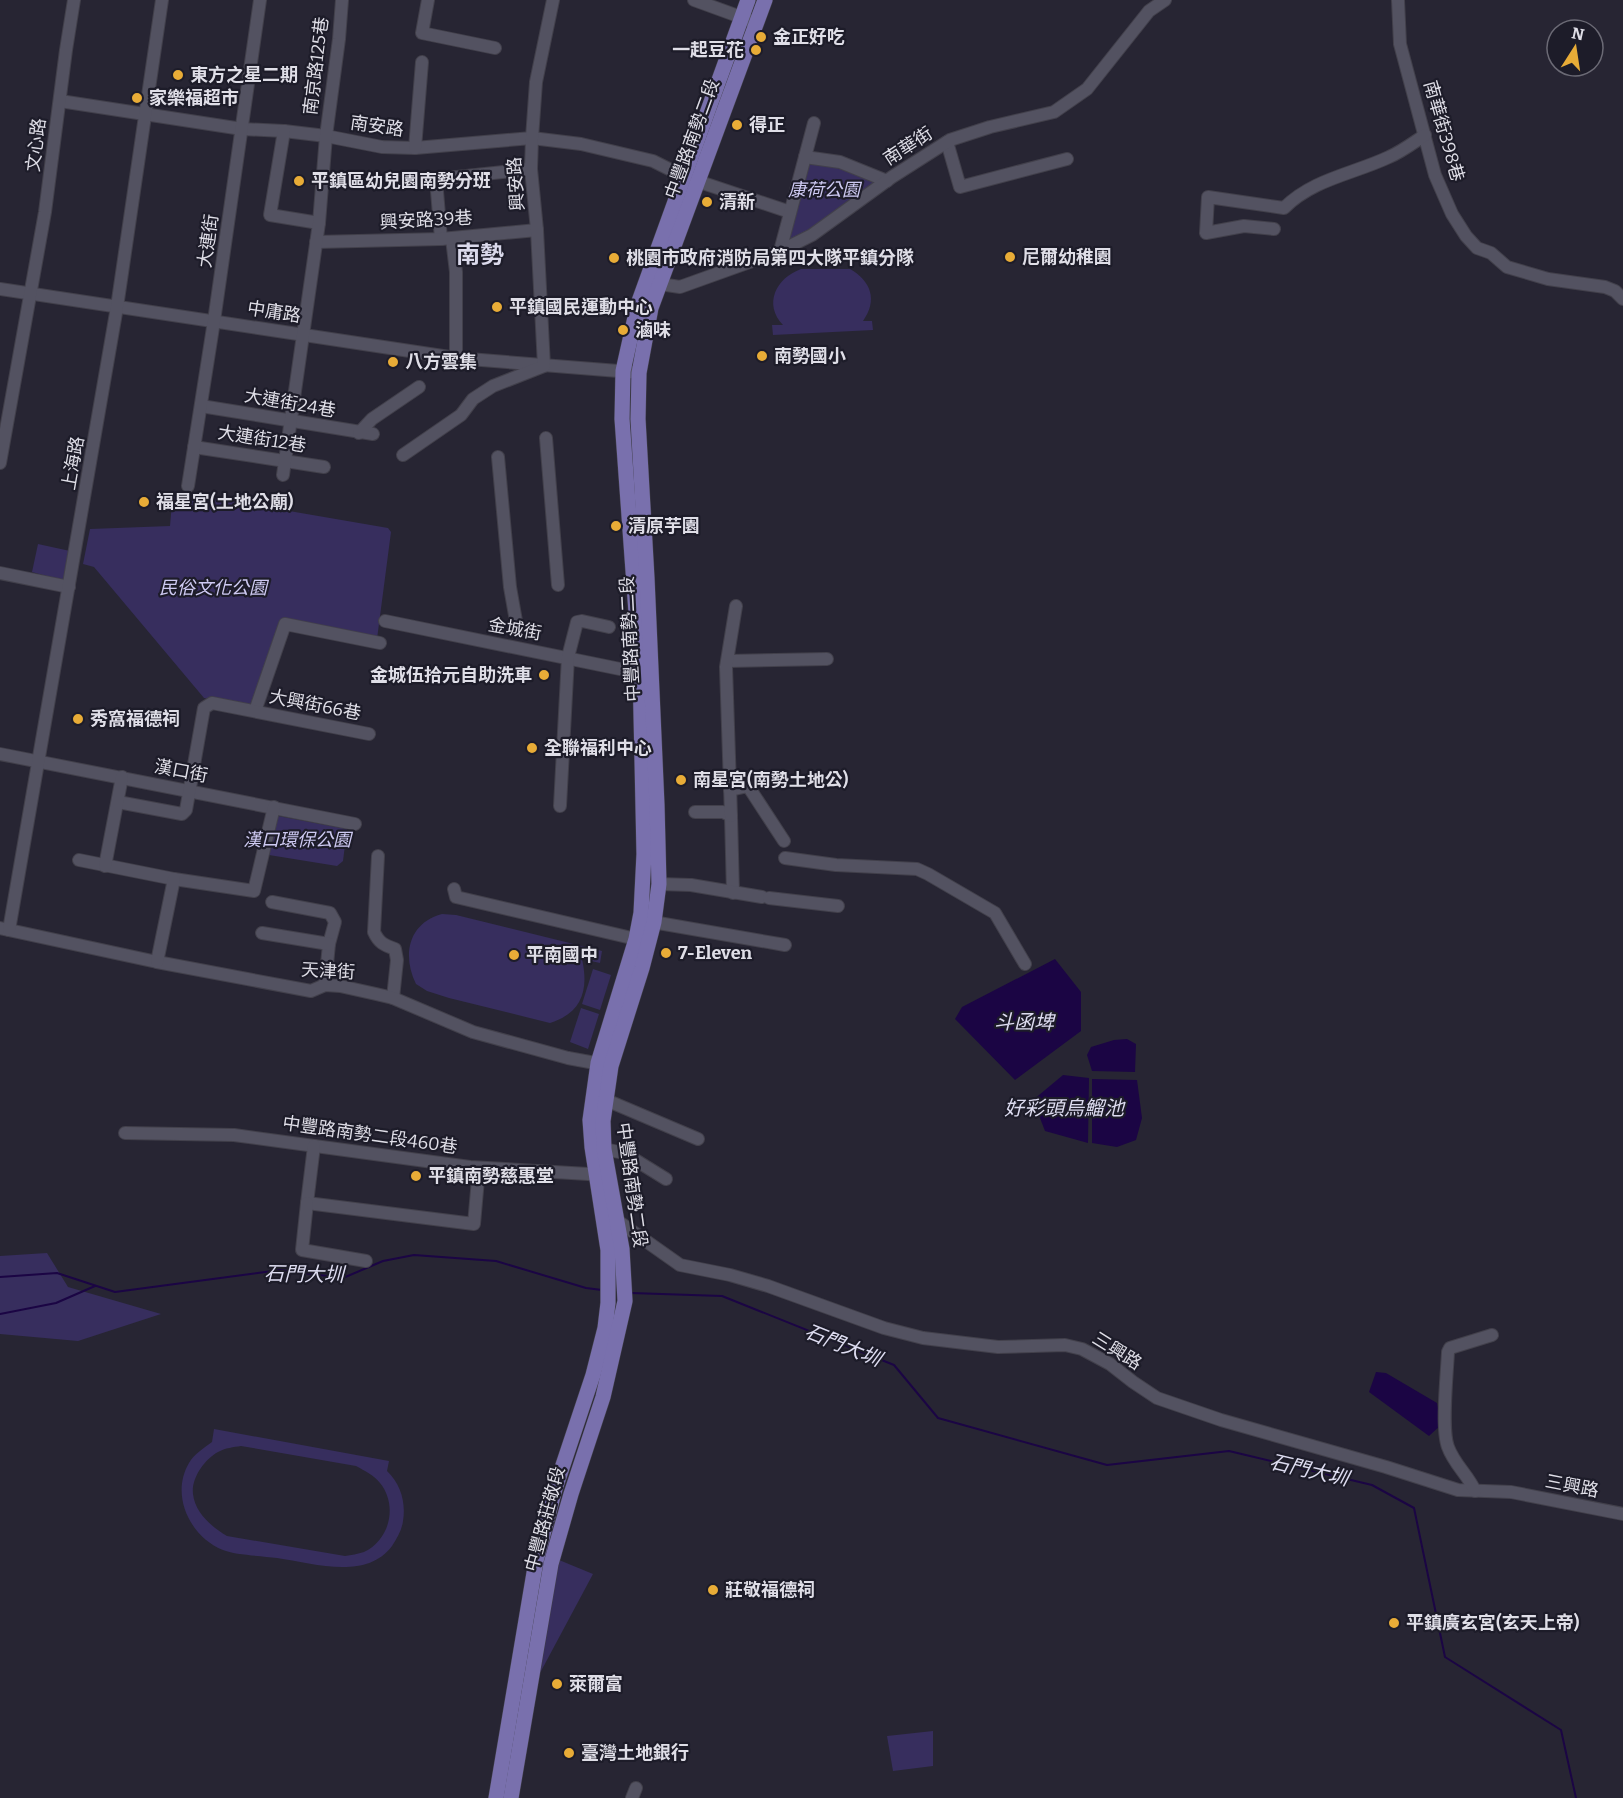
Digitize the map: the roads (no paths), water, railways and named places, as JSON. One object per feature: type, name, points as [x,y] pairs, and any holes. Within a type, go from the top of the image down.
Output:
[{"type":"main road","name":"中豐路南勢二段","points":[[691,179],[748,0]]},
{"type":"main road","name":"中豐路南勢二段","points":[[612,1365],[625,1295],[622,1249],[617,1220],[602,1176],[590,1120],[636,939],[647,921],[659,884],[648,590],[638,419],[639,373],[654,281],[691,179],[765,0]]},
{"type":"main road","name":"中豐路南勢二段","points":[[592,1375],[605,1329],[608,1303],[608,1250],[602,1210],[605,1065],[642,968],[647,921],[640,668],[622,419],[623,370],[638,304],[654,281]]},
{"type":"main road","name":"中豐路莊敬段","points":[[523,1687],[551,1564],[612,1365]]},
{"type":"main road","name":"中豐路莊敬段","points":[[523,1687],[536,1561],[555,1489],[592,1375]]},
{"type":"main road","points":[[496,1798],[523,1687]]},
{"type":"main road","points":[[511,1798],[523,1687]]},
{"type":"street","name":"文心路","points":[[0,463],[32,294],[74,0]]},
{"type":"street","name":"上海路","points":[[4,929],[38,761],[117,307],[162,0]]},
{"type":"street","name":"大連街","points":[[188,486],[243,129],[260,0]]},
{"type":"street","name":"南京路125巷","points":[[283,475],[319,223],[326,136],[342,0]]},
{"type":"street","points":[[428,0],[422,33],[495,48]]},
{"type":"street","name":"興安路","points":[[544,366],[537,230],[531,169],[536,82],[553,0]]},
{"type":"street","points":[[694,0],[756,23]]},
{"type":"street","name":"南華街","points":[[654,281],[680,287],[780,251],[812,235],[887,181],[947,142],[990,127],[1054,112],[1087,89],[1149,11],[1165,0]]},
{"type":"street","name":"南華街398巷","points":[[1398,0],[1400,44],[1435,175],[1452,214],[1466,236],[1477,248],[1491,253],[1507,267],[1548,279],[1605,287],[1615,291],[1623,299]]},
{"type":"street","points":[[415,148],[422,62]]},
{"type":"street","name":"南安路","points":[[60,101],[243,129],[326,136],[382,147],[415,148],[532,138],[581,144],[653,161],[691,179],[790,212]]},
{"type":"street","points":[[780,251],[814,123]]},
{"type":"street","points":[[284,131],[270,215],[319,223]]},
{"type":"street","points":[[1274,229],[1244,226],[1206,233],[1208,197],[1284,208],[1297,195],[1313,186],[1389,157],[1425,135]]},
{"type":"street","points":[[947,142],[960,187],[1067,159]]},
{"type":"street","points":[[805,157],[840,162],[887,181]]},
{"type":"street","points":[[401,183],[531,169]]},
{"type":"street","points":[[436,179],[447,239],[456,272],[456,358]]},
{"type":"street","name":"興安路39巷","points":[[316,242],[447,239],[537,230]]},
{"type":"street","name":"中庸路","points":[[0,289],[456,358],[639,373]]},
{"type":"street","name":"中庸路","points":[[403,455],[461,415],[473,399],[493,386],[544,366]]},
{"type":"street","points":[[359,433],[372,419],[419,387]]},
{"type":"street","name":"大連街24巷","points":[[201,406],[373,434]]},
{"type":"street","points":[[546,438],[558,585]]},
{"type":"street","name":"大連街12巷","points":[[194,447],[324,467]]},
{"type":"street","points":[[498,456],[510,587],[516,621]]},
{"type":"street","points":[[0,573],[69,587]]},
{"type":"street","points":[[733,893],[726,667],[736,606]]},
{"type":"street","name":"金城街","points":[[385,621],[620,669],[640,668]]},
{"type":"street","points":[[560,806],[568,657],[577,622],[609,627]]},
{"type":"street","points":[[255,711],[285,624],[380,643]]},
{"type":"street","points":[[728,661],[827,659]]},
{"type":"street","name":"大興街66巷","points":[[190,791],[204,708],[212,703],[369,734]]},
{"type":"street","name":"漢口街","points":[[0,754],[355,824]]},
{"type":"street","points":[[105,866],[122,777]]},
{"type":"street","points":[[729,790],[748,786],[784,841]]},
{"type":"street","points":[[118,802],[182,814],[186,810],[190,791]]},
{"type":"street","points":[[79,860],[174,879],[254,891],[274,807]]},
{"type":"street","points":[[695,812],[723,812],[730,816]]},
{"type":"street","points":[[378,856],[374,932],[377,940],[383,945],[395,949],[397,960],[393,998]]},
{"type":"street","points":[[785,858],[836,866],[917,869],[995,913],[1025,964]]},
{"type":"street","points":[[157,962],[174,879]]},
{"type":"street","points":[[659,884],[691,885],[766,898],[838,906]]},
{"type":"street","points":[[454,889],[456,897],[636,939]]},
{"type":"street","points":[[273,902],[330,914],[335,922],[329,944],[324,985]]},
{"type":"street","points":[[647,921],[785,945]]},
{"type":"street","name":"天津街","points":[[4,929],[157,962],[311,991],[324,985],[340,986],[393,998],[473,1032],[568,1059],[605,1065]]},
{"type":"street","points":[[262,933],[329,944]]},
{"type":"street","points":[[606,1100],[698,1139]]},
{"type":"street","name":"中豐路南勢二段460巷","points":[[125,1133],[234,1135],[479,1168],[602,1176]]},
{"type":"street","points":[[314,1146],[302,1250],[366,1261]]},
{"type":"street","points":[[604,1149],[624,1154],[666,1179]]},
{"type":"street","points":[[307,1203],[474,1224],[479,1168]]},
{"type":"street","name":"三興路","points":[[602,1210],[680,1265],[730,1275],[768,1286],[884,1328],[923,1338],[998,1347],[1065,1345],[1082,1349],[1110,1364],[1157,1398],[1188,1410],[1458,1490],[1511,1492],[1623,1514]]},
{"type":"street","points":[[1475,1491],[1469,1477],[1455,1461],[1447,1446],[1445,1432],[1448,1352],[1450,1348],[1492,1335]]},
{"type":"water","name":"斗函埤","points":[[1055,959],[1081,992],[1081,1031],[1015,1080],[955,1019],[962,1007]]},
{"type":"water","name":"斗函埤","points":[[1127,1039],[1136,1044],[1135,1072],[1092,1071],[1087,1055],[1091,1047],[1114,1040]]},
{"type":"water","name":"好彩頭烏鰡池","points":[[1063,1075],[1089,1078],[1088,1143],[1045,1131],[1033,1100]]},
{"type":"water","points":[[1092,1079],[1137,1080],[1142,1118],[1136,1140],[1117,1147],[1092,1143]]},
{"type":"water","points":[[1376,1372],[1386,1373],[1437,1403],[1441,1425],[1429,1436],[1369,1392]]},
{"type":"waterway","name":"石門大圳","points":[[0,1277],[57,1273],[115,1292],[280,1270],[343,1278],[383,1261],[414,1255],[496,1261],[586,1288],[602,1290]]},
{"type":"waterway","points":[[0,1314],[56,1303],[95,1286]]},
{"type":"waterway","name":"石門大圳","points":[[631,1293],[722,1296],[894,1365],[938,1418],[1107,1465],[1229,1451],[1372,1485],[1414,1508],[1445,1657],[1561,1730],[1576,1798]]},
{"type":"place","name":"金正好吃","points":[[761,37]]},
{"type":"place","name":"一起豆花","points":[[756,50]]},
{"type":"place","name":"東方之星二期","points":[[178,75]]},
{"type":"place","name":"家樂福超市","points":[[137,98]]},
{"type":"place","name":"得正","points":[[737,125]]},
{"type":"place","name":"平鎮區幼兒園南勢分班","points":[[299,181]]},
{"type":"place","name":"清新","points":[[707,202]]},
{"type":"place","name":"尼爾幼稚園","points":[[1010,257]]},
{"type":"place","name":"桃園市政府消防局第四大隊平鎮分隊","points":[[614,258]]},
{"type":"place","name":"平鎮國民運動中心","points":[[497,307]]},
{"type":"place","name":"滷味","points":[[623,330]]},
{"type":"place","name":"南勢國小","points":[[762,356]]},
{"type":"place","name":"八方雲集","points":[[393,362]]},
{"type":"place","name":"福星宮(土地公廟)","points":[[144,502]]},
{"type":"place","name":"清原芋園","points":[[616,526]]},
{"type":"place","name":"金城伍拾元自助洗車","points":[[544,675]]},
{"type":"place","name":"秀窩福德祠","points":[[78,719]]},
{"type":"place","name":"全聯福利中心","points":[[532,748]]},
{"type":"place","name":"南星宮(南勢土地公)","points":[[681,780]]},
{"type":"place","name":"7-Eleven","points":[[666,953]]},
{"type":"place","name":"平南國中","points":[[514,955]]},
{"type":"place","name":"平鎮南勢慈惠堂","points":[[416,1176]]},
{"type":"place","name":"莊敬福德祠","points":[[713,1590]]},
{"type":"place","name":"平鎮廣玄宮(玄天上帝)","points":[[1394,1623]]},
{"type":"place","name":"萊爾富","points":[[557,1684]]},
{"type":"place","name":"臺灣土地銀行","points":[[569,1753]]},
{"type":"district","name":"南勢","points":[[480,255]]},
{"type":"park label","name":"康荷公園","points":[[824,190]]},
{"type":"park label","name":"民俗文化公園","points":[[213,588]]},
{"type":"park label","name":"漢口環保公園","points":[[297,840]]}]
